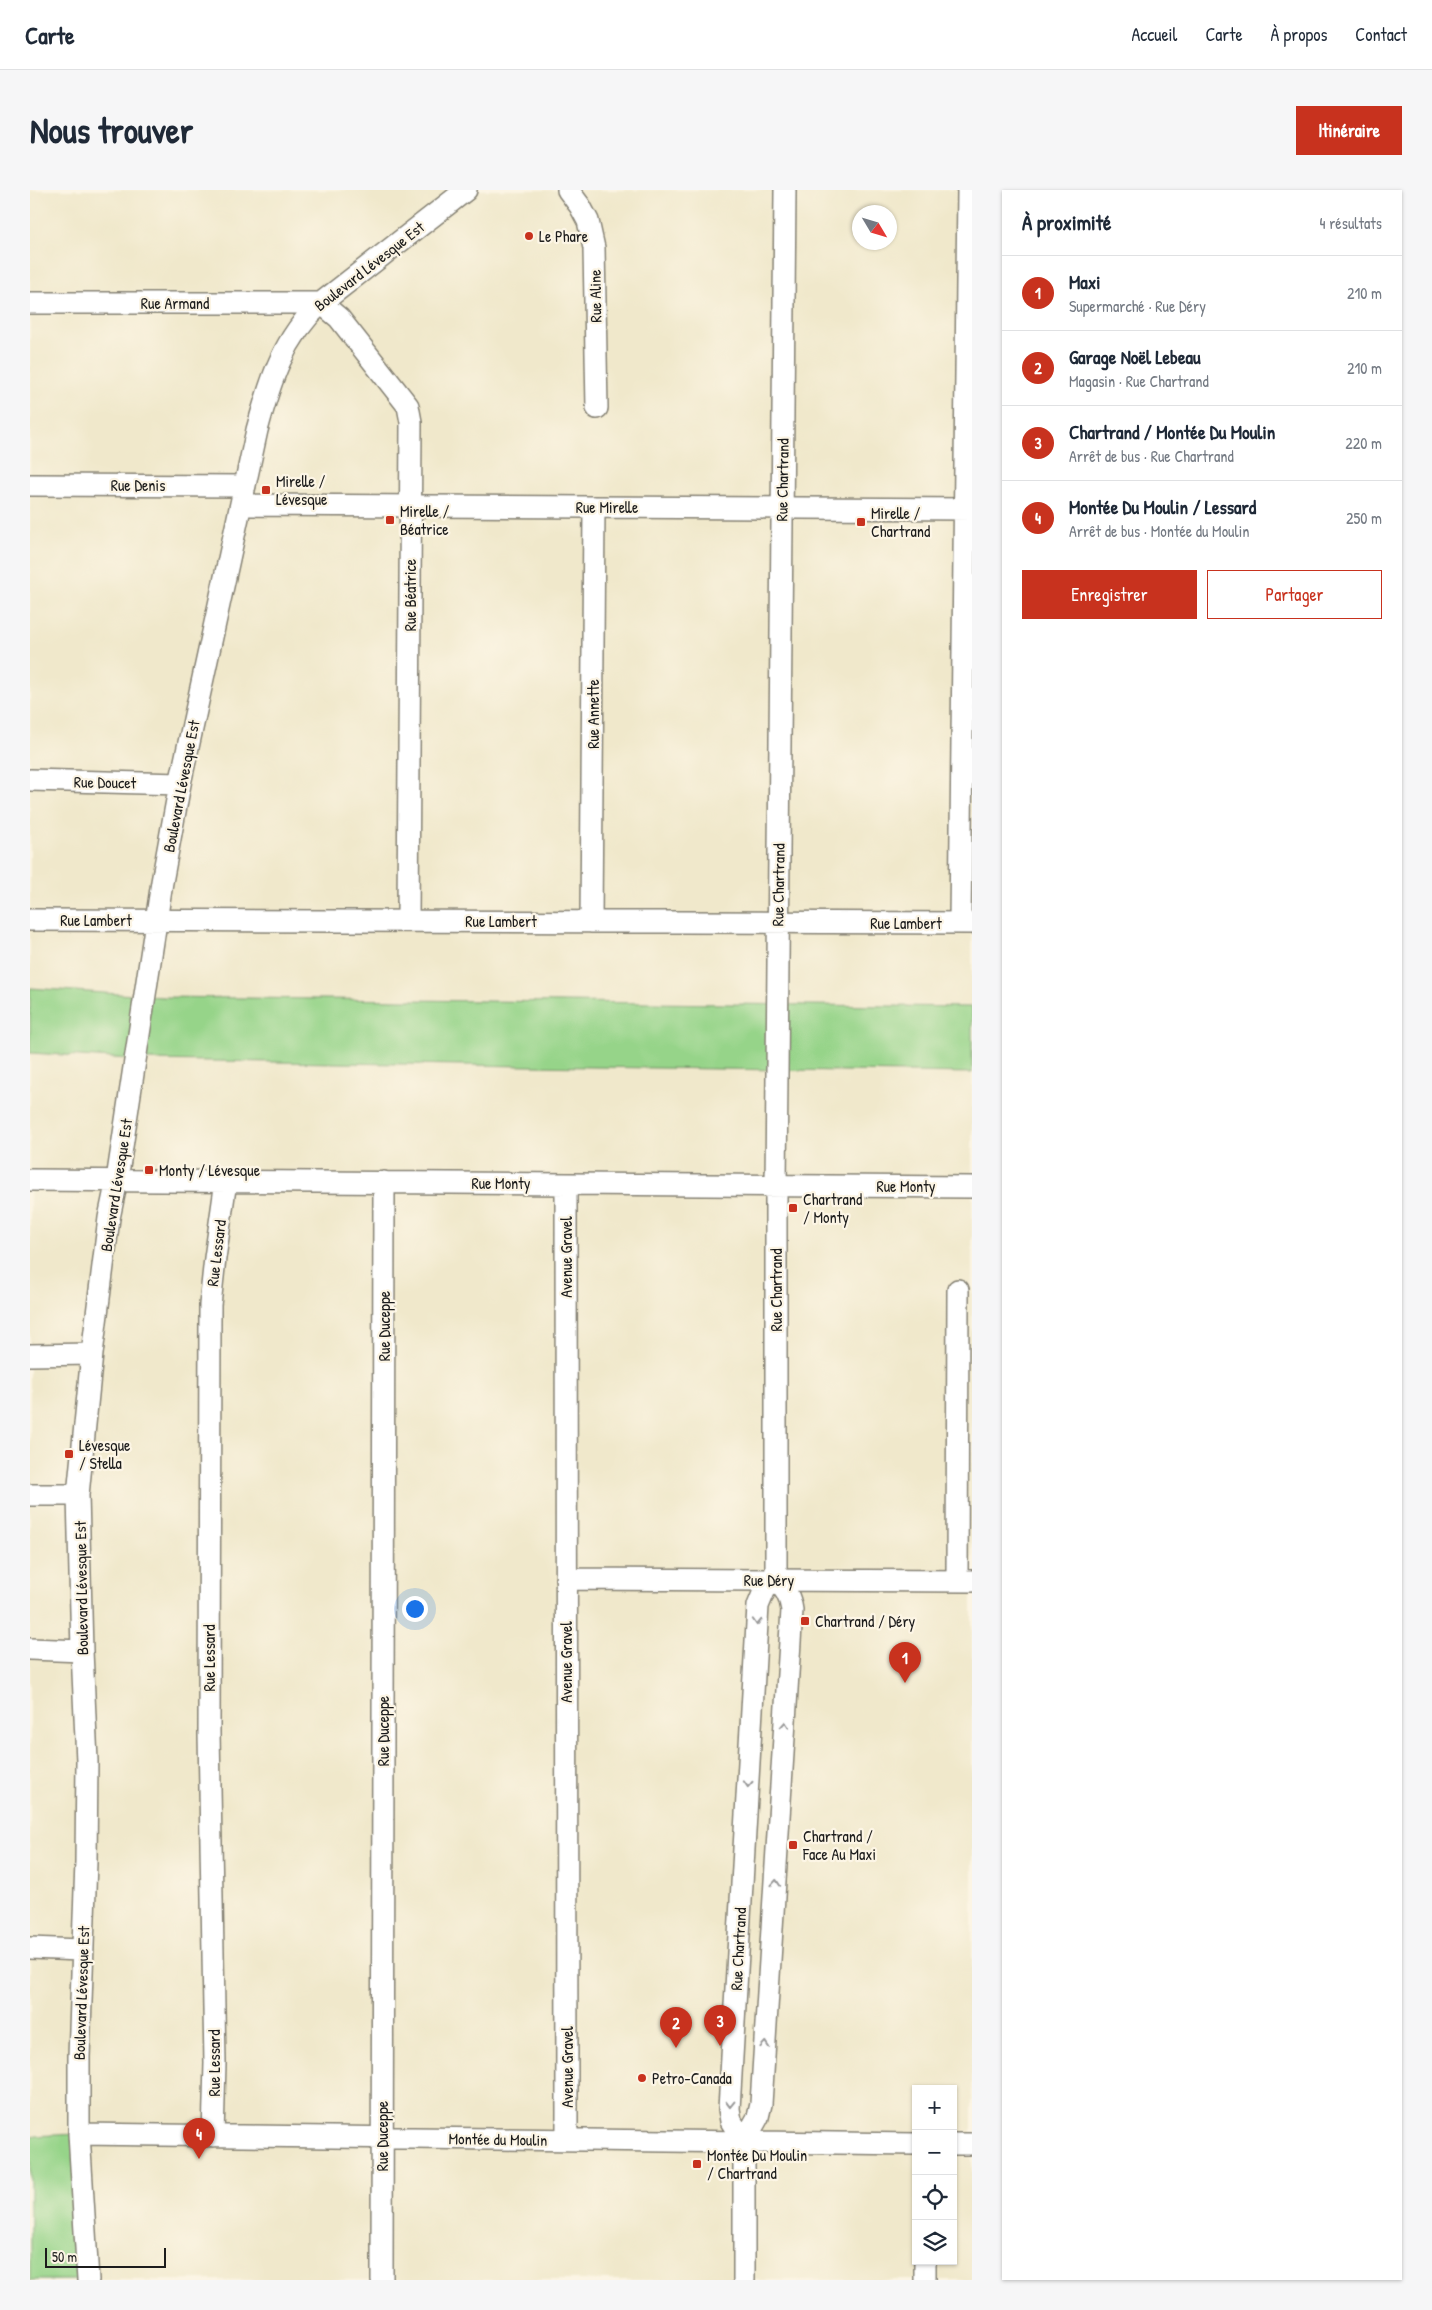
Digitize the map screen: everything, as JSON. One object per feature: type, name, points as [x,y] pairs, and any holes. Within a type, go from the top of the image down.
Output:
[{"type":"street","name":"Boulevard Lévesque Est","points":[[88,2280],[79,2134],[81,1950],[86,1862],[87,1770],[78,1495],[92,1354],[109,1218],[117,1180],[156,920],[180,784],[266,395],[278,363],[306,316],[466,190]]},
{"type":"street","name":"Rue Aline","points":[[568,190],[588,221],[594,248],[597,408]]},
{"type":"street","name":"Rue Chartrand","points":[[776,1580],[765,1589],[758,1606],[729,2109],[731,2121],[744,2142],[757,2120],[762,2104],[792,1610],[790,1599],[784,1588],[776,1580],[776,1186],[785,190]]},
{"type":"street","points":[[966,923],[968,190]]},
{"type":"street","name":"Rue Armand","points":[[30,303],[321,303]]},
{"type":"street","name":"Rue Béatrice","points":[[321,303],[339,318],[408,406],[411,422],[408,921]]},
{"type":"street","name":"Rue Denis","points":[[30,485],[244,495]]},
{"type":"street","name":"Rue Mirelle","points":[[244,495],[410,506],[968,509]]},
{"type":"street","name":"Rue Annette","points":[[591,922],[594,507]]},
{"type":"street","name":"Rue Doucet","points":[[30,780],[180,784]]},
{"type":"street","name":"Rue Lambert","points":[[30,920],[966,923]]},
{"type":"street","name":"Rue Monty","points":[[30,1180],[972,1187]]},
{"type":"street","name":"Rue Lessard","points":[[213,2136],[215,2063],[209,1734],[210,1305],[214,1258],[226,1181]]},
{"type":"street","name":"Rue Duceppe","points":[[382,2280],[384,1182]]},
{"type":"street","name":"Avenue Gravel","points":[[566,1184],[567,2140]]},
{"type":"street","points":[[958,1290],[964,1581]]},
{"type":"street","points":[[30,1355],[92,1354]]},
{"type":"street","points":[[30,1495],[78,1495]]},
{"type":"street","name":"Rue Déry","points":[[566,1579],[964,1581]]},
{"type":"street","points":[[30,1649],[82,1651]]},
{"type":"street","points":[[750,1752],[784,1753]]},
{"type":"street","points":[[30,1948],[81,1950]]},
{"type":"street","name":"Montée du Moulin","points":[[79,2134],[912,2144]]},
{"type":"street","points":[[744,2142],[744,2280]]},
{"type":"street","points":[[957,2144],[972,2144]]},
{"type":"street","points":[[925,2265],[925,2280]]},
{"type":"green space","points":[[30,988],[163,997],[972,1007],[972,1073],[147,1060],[30,1053]]},
{"type":"green space","points":[[79,2134],[89,2280],[30,2280],[30,2136]]},
{"type":"place","name":"Le Phare","points":[[529,236]]},
{"type":"place","name":"Mirelle / Lévesque","points":[[266,490]]},
{"type":"place","name":"Mirelle / Béatrice","points":[[390,520]]},
{"type":"place","name":"Mirelle / Chartrand","points":[[861,522]]},
{"type":"place","name":"Monty / Lévesque","points":[[149,1170]]},
{"type":"place","name":"Chartrand / Monty","points":[[793,1208]]},
{"type":"place","name":"Lévesque / Stella","points":[[69,1454]]},
{"type":"place","name":"Chartrand / Déry","points":[[805,1621]]},
{"type":"place","name":"Maxi","points":[[905,1683]]},
{"type":"place","name":"Chartrand / Face Au Maxi","points":[[793,1845]]},
{"type":"place","name":"Chartrand / Montée Du Moulin","points":[[720,2046]]},
{"type":"place","name":"Garage Noël Lebeau","points":[[676,2048]]},
{"type":"place","name":"Petro-Canada","points":[[642,2078]]},
{"type":"place","name":"Montée Du Moulin / Lessard","points":[[199,2159]]},
{"type":"place","name":"Montée Du Moulin / Chartrand","points":[[697,2164]]}]
